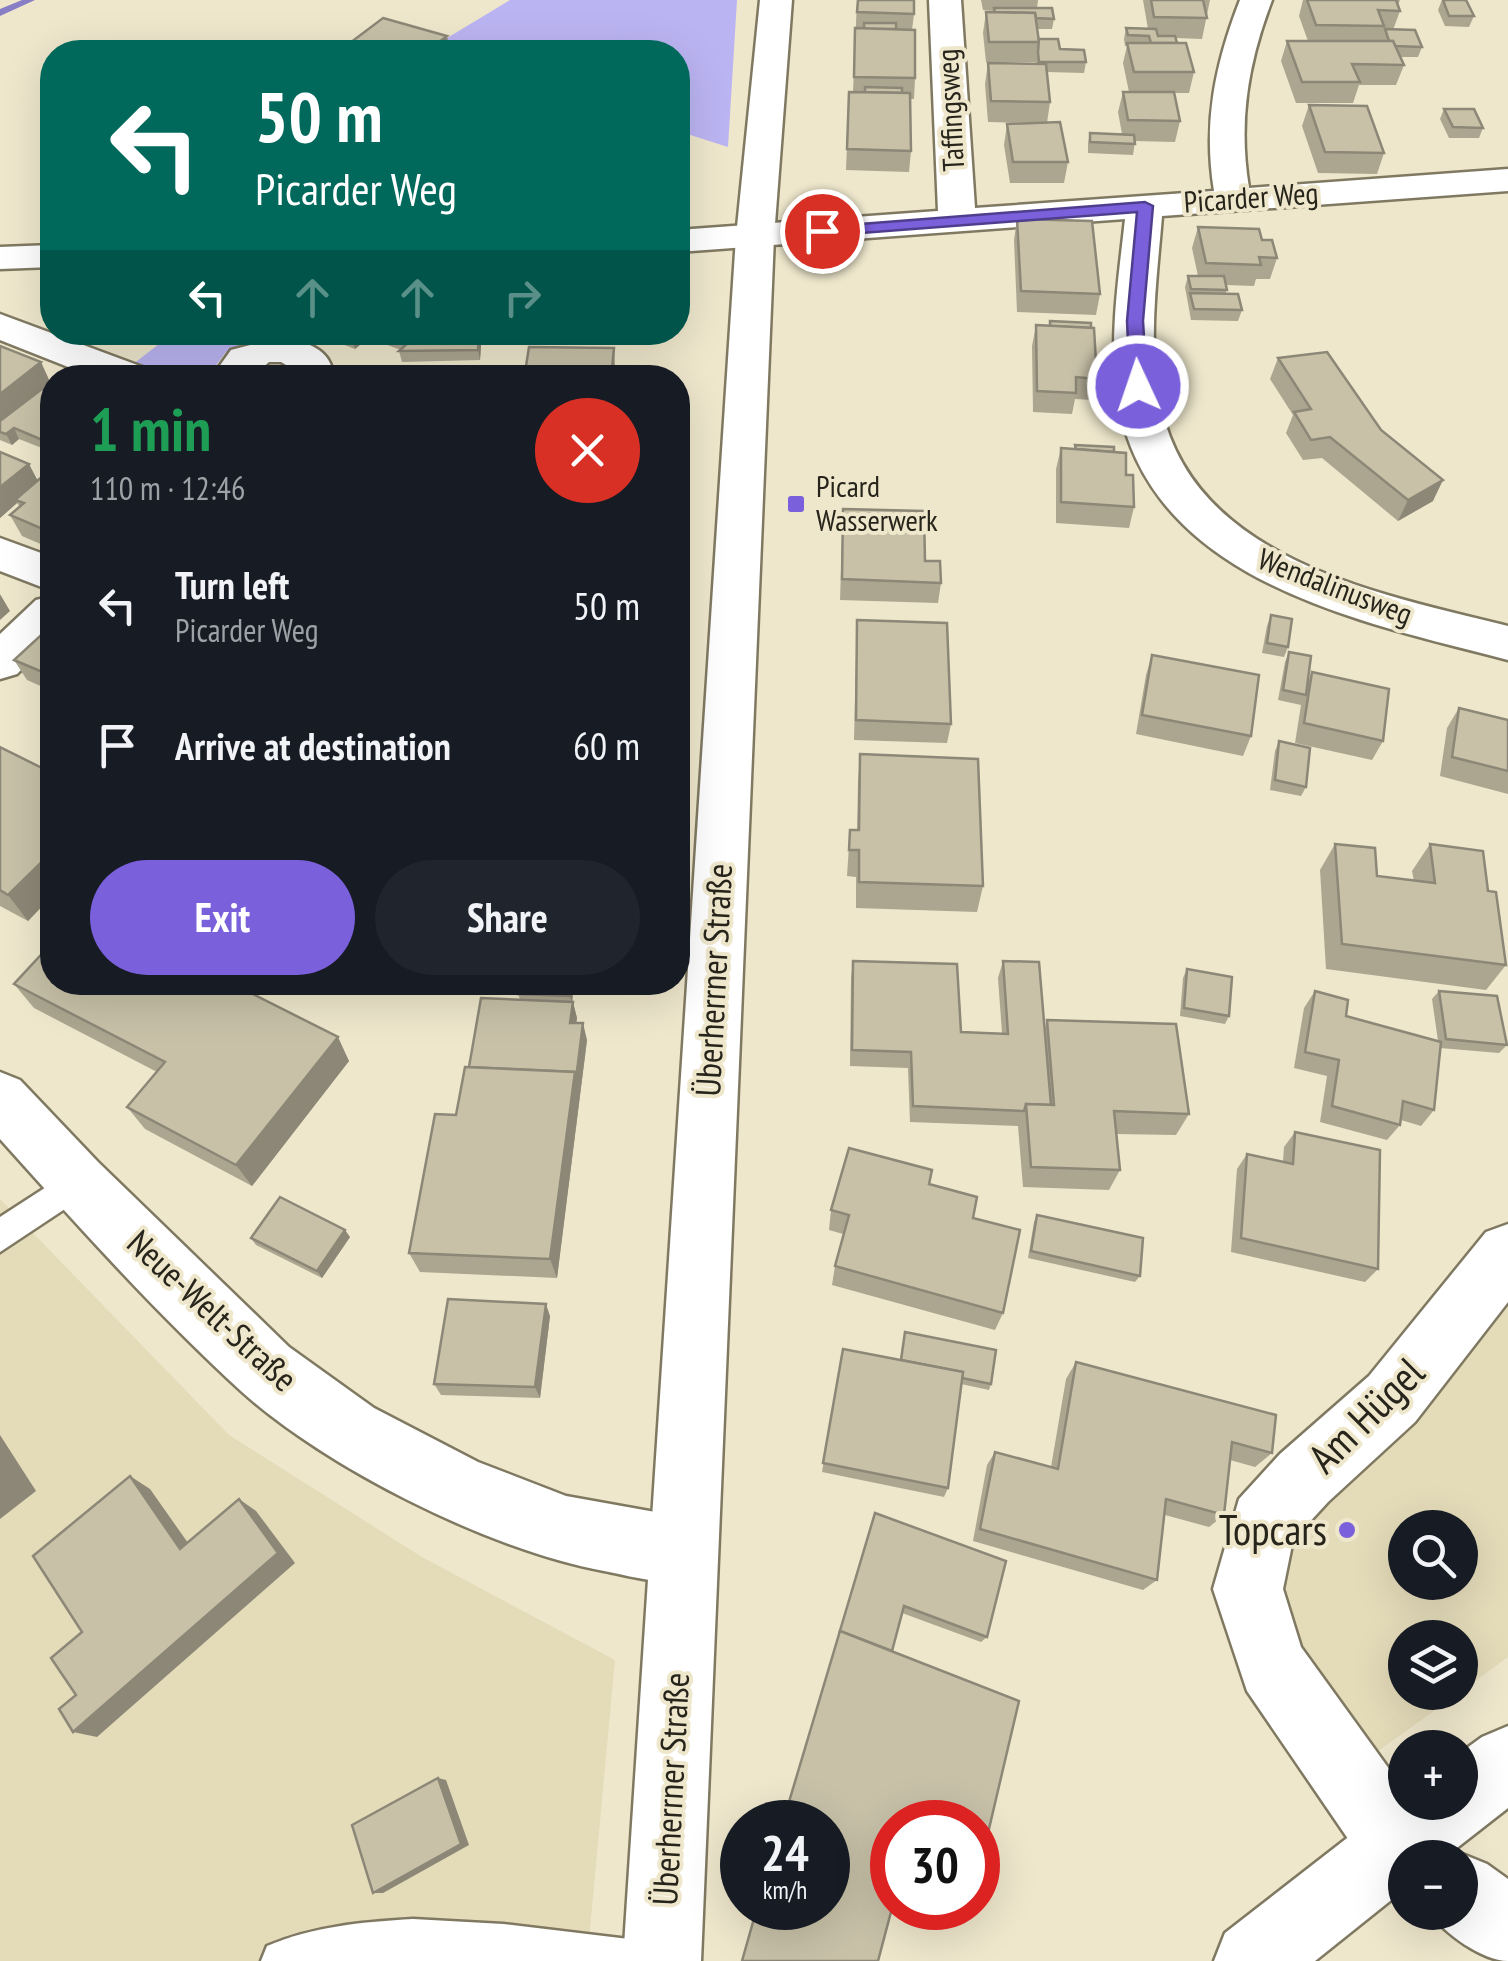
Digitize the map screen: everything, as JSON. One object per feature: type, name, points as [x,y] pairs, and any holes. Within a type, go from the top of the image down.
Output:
[{"type":"street","name":"Überherrner Straße","points":[[662,1961],[755,237],[776,0]]},
{"type":"street","name":"Taffingsweg","points":[[945,0],[957,220]]},
{"type":"street","points":[[1233,198],[1224,112],[1239,43],[1256,0]]},
{"type":"street","name":"Picarder Weg","points":[[690,240],[1508,180]]},
{"type":"street","name":"Wendalinusweg","points":[[1145,206],[1135,321],[1140,410],[1152,448],[1176,488],[1206,524],[1246,554],[1298,580],[1372,608],[1508,643]]},
{"type":"street","points":[[0,258],[40,256]]},
{"type":"street","points":[[0,326],[40,342]]},
{"type":"street","points":[[49,345],[100,365]]},
{"type":"street","points":[[237,365],[249,356],[280,349],[307,357],[313,365]]},
{"type":"street","points":[[0,553],[40,569]]},
{"type":"street","points":[[0,662],[40,624]]},
{"type":"street","name":"Neue-Welt-Straße","points":[[0,1098],[77,1182],[266,1370],[351,1431],[460,1489],[566,1530],[683,1551]]},
{"type":"street","name":"Am Hügel","points":[[1432,1826],[1272,1666],[1248,1589],[1263,1523],[1304,1478],[1392,1398],[1508,1254]]},
{"type":"street","points":[[1253,1961],[1432,1826],[1508,1763]]},
{"type":"street","points":[[1478,1904],[1508,1926]]},
{"type":"lane","points":[[0,1236],[77,1182]]},
{"type":"lane","points":[[282,1961],[316,1949],[442,1939],[637,1961]]},
{"type":"shaded area","points":[[510,0],[737,0],[728,147],[690,135],[690,40],[444,40]]},
{"type":"shaded area","points":[[158,345],[242,345],[226,352],[216,365],[132,365]]},
{"type":"shaded area","points":[[0,1199],[229,1435],[422,1557],[615,1660],[587,1961],[0,1961]]},
{"type":"shaded area","name":"Topcars","points":[[1508,1297],[1508,1657],[1478,1679],[1478,1620],[1388,1620],[1388,1710],[1435,1710],[1407,1730],[1388,1730],[1388,1744],[1367,1759],[1295,1669],[1273,1594],[1287,1532]]},
{"type":"building","points":[[858,0],[914,0],[914,14],[857,12]]},
{"type":"building","points":[[1151,0],[1203,0],[1207,18],[1154,17]]},
{"type":"building","points":[[1307,0],[1396,0],[1400,11],[1378,10],[1384,26],[1316,25]]},
{"type":"building","points":[[1443,0],[1466,0],[1474,16],[1449,16]]},
{"type":"building","points":[[994,8],[1052,8],[1054,19],[1036,18],[1035,13],[995,12]]},
{"type":"building","points":[[986,12],[1035,13],[1039,42],[989,42]]},
{"type":"building","points":[[383,18],[447,36],[442,40],[354,40]]},
{"type":"building","points":[[864,23],[896,23],[896,29],[864,29]]},
{"type":"building","points":[[855,28],[915,30],[915,78],[854,77]]},
{"type":"building","points":[[1126,28],[1156,29],[1158,36],[1175,36],[1177,43],[1151,43],[1149,36],[1128,35]]},
{"type":"building","points":[[1385,29],[1415,30],[1422,47],[1395,46]]},
{"type":"building","points":[[1039,39],[1058,39],[1060,49],[1084,50],[1086,62],[1039,62]]},
{"type":"building","points":[[1287,41],[1393,41],[1404,65],[1352,64],[1360,82],[1302,82]]},
{"type":"building","points":[[1127,43],[1186,43],[1194,72],[1134,72]]},
{"type":"building","points":[[988,63],[1046,64],[1050,102],[991,101]]},
{"type":"building","points":[[865,87],[902,88],[902,93],[865,92]]},
{"type":"building","points":[[849,92],[910,93],[911,151],[847,149]]},
{"type":"building","points":[[1123,92],[1174,92],[1180,121],[1128,120]]},
{"type":"building","points":[[1309,105],[1367,106],[1384,153],[1325,152]]},
{"type":"building","points":[[1444,109],[1474,109],[1483,128],[1453,127]]},
{"type":"building","points":[[1060,122],[1068,162],[1013,162],[1007,124]]},
{"type":"building","points":[[1090,133],[1134,135],[1135,144],[1090,142]]},
{"type":"building","points":[[1017,219],[1092,221],[1100,294],[1021,291]]},
{"type":"building","points":[[1198,227],[1259,229],[1262,240],[1272,240],[1277,258],[1259,257],[1261,265],[1206,263]]},
{"type":"building","points":[[1188,276],[1224,276],[1227,290],[1191,289]]},
{"type":"building","points":[[1190,293],[1238,294],[1242,310],[1194,309]]},
{"type":"building","points":[[1050,321],[1091,323],[1091,328],[1050,326]]},
{"type":"building","points":[[1036,325],[1094,328],[1097,379],[1076,377],[1076,393],[1037,391]]},
{"type":"building","points":[[406,345],[478,345],[478,350],[399,351]]},
{"type":"building","points":[[0,346],[41,362],[0,394]]},
{"type":"building","points":[[529,347],[614,348],[612,365],[526,365]]},
{"type":"building","points":[[1327,352],[1381,430],[1443,480],[1408,500],[1330,437],[1311,440],[1294,412],[1311,409],[1278,358]]},
{"type":"building","points":[[40,391],[40,439],[14,428],[6,434],[0,432],[0,421]]},
{"type":"building","points":[[1075,445],[1114,447],[1114,452],[1076,449]]},
{"type":"building","points":[[1061,448],[1126,453],[1126,475],[1133,475],[1134,507],[1061,502]]},
{"type":"building","points":[[0,452],[29,464],[0,487]]},
{"type":"building","points":[[40,478],[40,528],[10,515],[24,503],[15,500]]},
{"type":"building","points":[[843,509],[924,511],[925,561],[940,561],[941,583],[842,579]]},
{"type":"building","points":[[1271,615],[1292,619],[1288,647],[1267,643]]},
{"type":"building","points":[[857,620],[947,623],[951,724],[856,720]]},
{"type":"building","points":[[40,636],[40,671],[14,660]]},
{"type":"building","points":[[1289,652],[1311,656],[1306,695],[1283,690]]},
{"type":"building","points":[[1152,655],[1259,675],[1251,736],[1142,715]]},
{"type":"building","points":[[1312,672],[1389,689],[1383,741],[1304,723]]},
{"type":"building","points":[[1459,708],[1508,720],[1508,771],[1452,757]]},
{"type":"building","points":[[1279,741],[1310,748],[1306,787],[1275,780]]},
{"type":"building","points":[[0,747],[40,767],[40,864],[8,895],[0,890]]},
{"type":"building","points":[[860,754],[978,759],[983,886],[859,882],[859,850],[849,850],[850,830],[859,830]]},
{"type":"building","points":[[1335,844],[1375,848],[1377,876],[1435,883],[1430,844],[1483,851],[1488,891],[1496,892],[1506,965],[1342,944]]},
{"type":"building","points":[[40,956],[40,995],[255,995],[338,1037],[236,1165],[127,1107],[165,1062],[14,984]]},
{"type":"building","points":[[853,961],[957,964],[961,1032],[1008,1034],[1003,961],[1039,962],[1051,1105],[1026,1104],[1024,1111],[913,1106],[911,1052],[852,1050]]},
{"type":"building","points":[[1187,969],[1232,977],[1229,1016],[1184,1008]]},
{"type":"building","points":[[1315,991],[1348,1000],[1346,1016],[1441,1042],[1434,1110],[1403,1101],[1400,1125],[1332,1106],[1339,1060],[1305,1052]]},
{"type":"building","points":[[1439,991],[1497,996],[1507,1045],[1446,1039]]},
{"type":"building","points":[[481,998],[573,1002],[570,1023],[583,1023],[576,1079],[575,1072],[469,1067]]},
{"type":"building","points":[[1047,1020],[1176,1024],[1189,1114],[1114,1111],[1120,1170],[1031,1167],[1026,1104],[1054,1105]]},
{"type":"building","points":[[465,1067],[575,1072],[550,1259],[409,1253],[435,1114],[456,1115]]},
{"type":"building","points":[[1295,1132],[1380,1150],[1378,1269],[1241,1238],[1247,1154],[1293,1164]]},
{"type":"building","points":[[849,1148],[932,1170],[929,1184],[977,1197],[973,1218],[1020,1230],[1003,1313],[835,1266],[849,1215],[831,1210]]},
{"type":"building","points":[[280,1197],[345,1230],[317,1271],[251,1238]]},
{"type":"building","points":[[1037,1215],[1143,1238],[1140,1276],[1031,1251]]},
{"type":"building","points":[[448,1299],[546,1304],[535,1387],[434,1384]]},
{"type":"building","points":[[905,1332],[996,1350],[991,1384],[962,1378],[963,1372],[901,1360]]},
{"type":"building","points":[[843,1349],[963,1372],[948,1488],[823,1463]]},
{"type":"building","points":[[1076,1362],[1276,1415],[1272,1453],[1232,1442],[1224,1515],[1166,1499],[1157,1580],[980,1529],[995,1452],[1058,1469]]},
{"type":"building","points":[[130,1476],[180,1549],[239,1499],[278,1553],[73,1732],[59,1709],[76,1695],[51,1658],[82,1632],[33,1556]]},
{"type":"building","points":[[875,1513],[1006,1561],[987,1637],[904,1606],[892,1651],[840,1631],[839,1634]]},
{"type":"building","points":[[840,1631],[1019,1701],[996,1800],[870,1800],[870,1930],[886,1930],[878,1961],[742,1961],[751,1930],[850,1930],[850,1800],[790,1800]]},
{"type":"building","points":[[438,1778],[461,1844],[373,1893],[352,1825]]},
{"type":"waterway","points":[[0,13],[30,0]]},
{"type":"place","name":"Picard Wasserwerk","points":[[796,504]]},
{"type":"place","name":"Topcars","points":[[1347,1530]]},
{"type":"route","points":[[822,231],[1145,206],[1135,321],[1138,386]]}]
